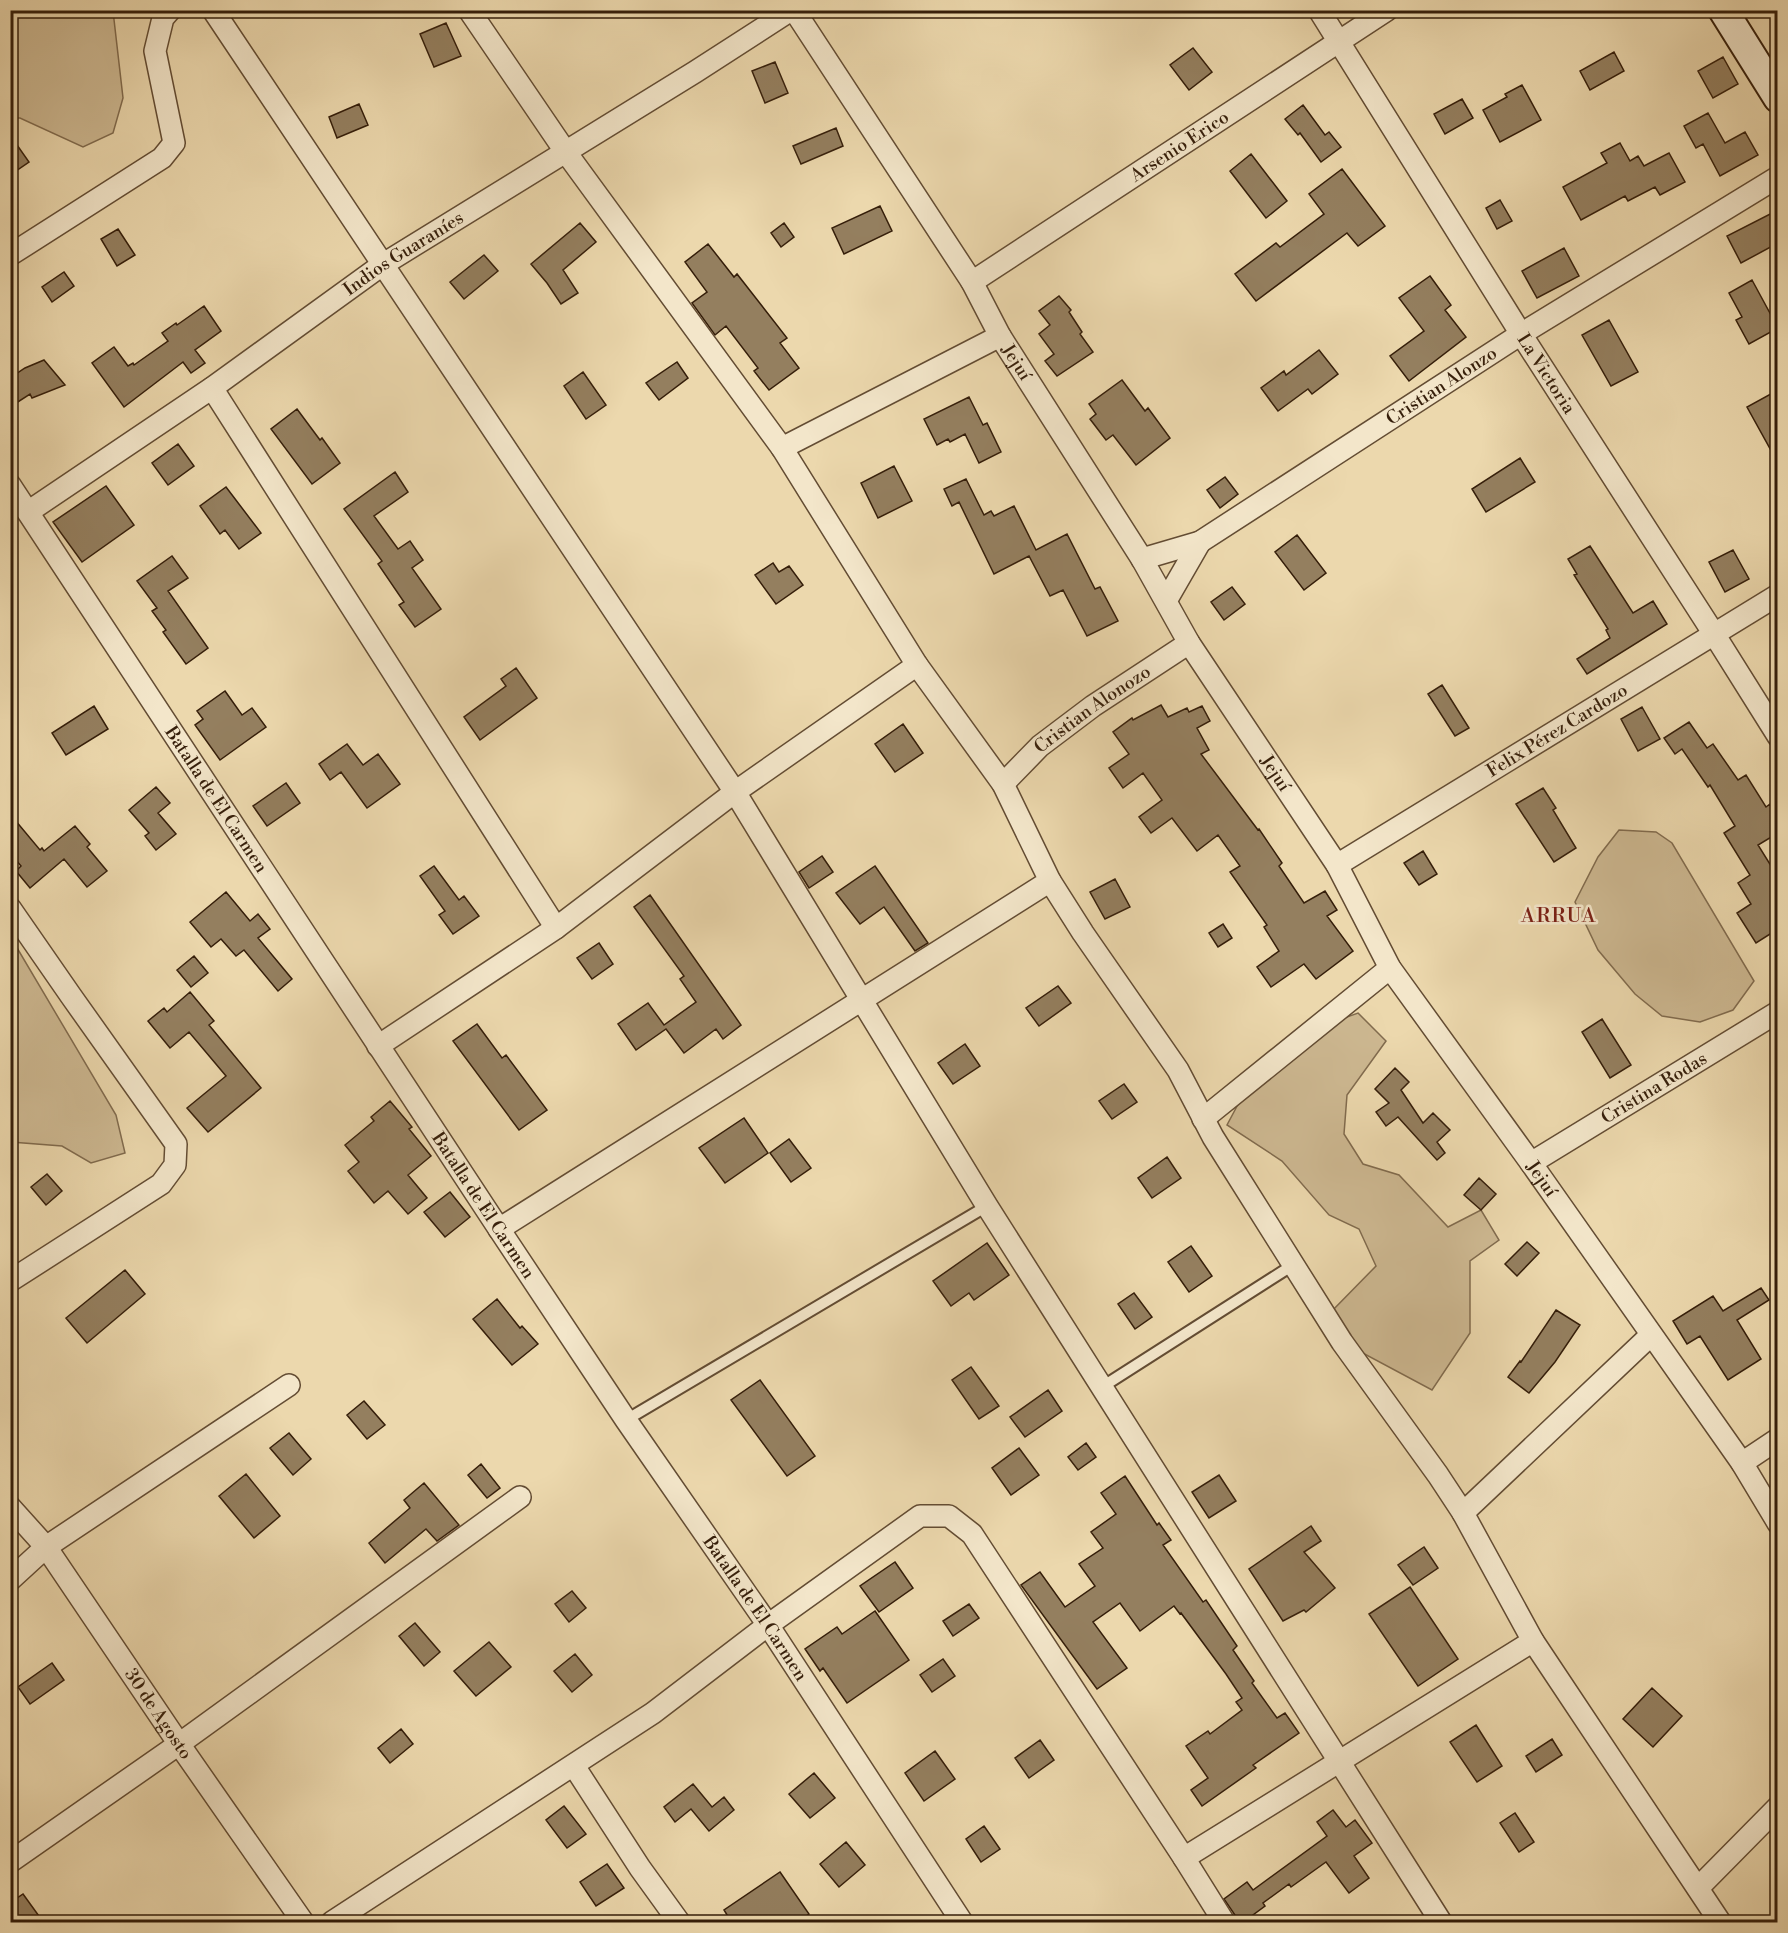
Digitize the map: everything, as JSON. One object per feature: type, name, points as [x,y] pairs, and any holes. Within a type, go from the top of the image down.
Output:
[{"type":"street","points":[[10,255],[162,158],[174,143],[155,51],[163,18],[170,10]]},
{"type":"street","points":[[213,10],[735,792],[987,1206],[1441,1923]]},
{"type":"street","points":[[469,10],[565,151],[782,448],[917,665],[1003,784],[1050,881],[1083,933],[1178,1070],[1213,1137],[1342,1342],[1463,1513],[1533,1641],[1720,1923]]},
{"type":"street","name":"Indios Guaraníes","points":[[28,512],[212,388],[382,265],[793,10]]},
{"type":"street","name":"Jejuí","points":[[793,10],[972,282],[1000,336],[1142,559],[1189,644],[1337,865],[1390,968],[1531,1163],[1742,1463],[1778,1522]]},
{"type":"street","name":"La Victoria","points":[[1319,10],[1521,334],[1778,736]]},
{"type":"street","name":"Arsenio Erico","points":[[972,282],[1387,10]]},
{"type":"street","points":[[1723,10],[1778,98]]},
{"type":"street","name":"Cristian Alonzo","points":[[1142,559],[1200,542],[1521,334],[1778,177]]},
{"type":"street","points":[[782,448],[1000,336]]},
{"type":"street","points":[[212,388],[556,928]]},
{"type":"street","name":"Batalla de El Carmen","points":[[10,485],[626,1420],[768,1624],[962,1923]]},
{"type":"street","name":"Cristian Alonzo","points":[[1166,602],[1200,542]]},
{"type":"street","name":"Felix Pérez Cardozo","points":[[1337,865],[1778,595]]},
{"type":"street","name":"Cristian Alonozo","points":[[1003,784],[1048,739],[1093,706],[1189,644]]},
{"type":"street","points":[[378,1046],[556,928],[735,792],[917,665]]},
{"type":"street","points":[[499,1229],[1050,881]]},
{"type":"street","points":[[10,908],[176,1144],[175,1165],[161,1184],[10,1281]]},
{"type":"street","points":[[1203,1119],[1390,968]]},
{"type":"street","name":"Cristina Rodas","points":[[1531,1163],[1778,1012]]},
{"type":"street","points":[[1463,1513],[1651,1335]]},
{"type":"street","points":[[10,1580],[46,1547],[289,1385]]},
{"type":"street","points":[[1742,1463],[1778,1439]]},
{"type":"street","points":[[10,1862],[179,1744],[520,1497]]},
{"type":"street","name":"30 de Agosto","points":[[10,1507],[46,1547],[303,1923]]},
{"type":"street","points":[[332,1923],[654,1713],[768,1624],[921,1516],[949,1516],[972,1534],[1224,1923]]},
{"type":"street","points":[[1184,1858],[1533,1641]]},
{"type":"street","points":[[574,1766],[640,1868],[679,1923]]},
{"type":"street","points":[[1698,1888],[1778,1807]]},
{"type":"lane","points":[[626,1420],[987,1206]]},
{"type":"lane","points":[[1102,1388],[1293,1265]]},
{"type":"shaded area","points":[[11,10],[113,11],[123,98],[113,133],[83,147],[20,118],[11,118]]},
{"type":"shaded area","points":[[1619,830],[1656,832],[1672,843],[1754,981],[1733,1010],[1700,1022],[1662,1016],[1635,994],[1598,950],[1575,902],[1598,857]]},
{"type":"shaded area","points":[[10,936],[116,1115],[125,1153],[91,1163],[62,1146],[11,1142]]},
{"type":"shaded area","points":[[1358,1013],[1386,1041],[1347,1095],[1344,1134],[1363,1164],[1399,1175],[1448,1227],[1481,1210],[1499,1240],[1470,1261],[1470,1333],[1432,1390],[1342,1342],[1331,1312],[1376,1266],[1359,1229],[1329,1215],[1282,1161],[1227,1125],[1243,1095],[1322,1026]]},
{"type":"building","points":[[446,23],[461,56],[434,67],[420,34]]},
{"type":"building","points":[[1193,48],[1212,72],[1189,90],[1170,65]]},
{"type":"building","points":[[1614,52],[1624,71],[1590,90],[1580,71]]},
{"type":"building","points":[[1723,57],[1738,84],[1713,98],[1698,71]]},
{"type":"building","points":[[775,62],[788,93],[765,103],[752,71]]},
{"type":"building","points":[[1522,85],[1541,120],[1500,142],[1483,110],[1507,97],[1505,94]]},
{"type":"building","points":[[1462,99],[1473,118],[1445,134],[1434,114]]},
{"type":"building","points":[[359,104],[368,125],[337,138],[329,117]]},
{"type":"building","points":[[1303,105],[1325,135],[1329,132],[1341,147],[1321,162],[1300,133],[1298,135],[1285,119]]},
{"type":"building","points":[[1708,113],[1725,143],[1745,132],[1758,155],[1720,176],[1703,144],[1696,148],[1684,126]]},
{"type":"building","points":[[836,128],[843,146],[801,164],[793,146]]},
{"type":"building","points":[[10,135],[29,162],[10,175]]},
{"type":"building","points":[[1620,143],[1630,161],[1638,156],[1644,166],[1669,153],[1685,182],[1660,195],[1655,187],[1628,201],[1625,196],[1581,220],[1563,187],[1607,163],[1601,153]]},
{"type":"building","points":[[1251,154],[1287,201],[1266,218],[1230,171]]},
{"type":"building","points":[[1342,169],[1385,226],[1358,246],[1347,233],[1256,301],[1235,274],[1276,243],[1280,247],[1324,214],[1309,194]]},
{"type":"building","points":[[1500,200],[1512,221],[1497,229],[1486,208]]},
{"type":"building","points":[[880,206],[892,231],[844,254],[832,228]]},
{"type":"building","points":[[1778,210],[1778,243],[1741,263],[1727,236]]},
{"type":"building","points":[[580,223],[596,242],[563,270],[578,293],[561,304],[531,264]]},
{"type":"building","points":[[784,223],[794,237],[781,247],[771,233]]},
{"type":"building","points":[[118,229],[135,255],[117,266],[101,239]]},
{"type":"building","points":[[708,244],[734,277],[737,274],[787,338],[780,343],[799,368],[769,390],[754,371],[758,368],[726,326],[715,335],[692,303],[707,292],[685,262]]},
{"type":"building","points":[[1564,248],[1579,276],[1537,298],[1522,271]]},
{"type":"building","points":[[484,255],[498,271],[464,299],[450,282]]},
{"type":"building","points":[[64,272],[74,286],[52,302],[42,287]]},
{"type":"building","points":[[1430,276],[1451,305],[1445,310],[1466,337],[1409,381],[1390,356],[1424,331],[1399,298]]},
{"type":"building","points":[[1752,280],[1778,328],[1749,344],[1736,320],[1742,317],[1729,293]]},
{"type":"building","points":[[1059,296],[1071,310],[1069,312],[1082,332],[1080,334],[1093,352],[1057,376],[1045,361],[1054,354],[1039,334],[1050,325],[1039,311]]},
{"type":"building","points":[[204,306],[221,331],[195,350],[205,363],[191,373],[183,362],[124,407],[92,363],[114,347],[128,366],[133,363],[134,365],[168,341],[162,333]]},
{"type":"building","points":[[1609,320],[1638,372],[1611,386],[1582,335]]},
{"type":"building","points":[[1319,350],[1338,374],[1312,394],[1308,389],[1278,411],[1261,388],[1284,371],[1286,375]]},
{"type":"building","points":[[44,360],[65,385],[32,398],[30,394],[10,407],[10,378],[25,368]]},
{"type":"building","points":[[677,362],[688,378],[659,400],[646,383]]},
{"type":"building","points":[[583,372],[606,405],[586,419],[564,386]]},
{"type":"building","points":[[1122,380],[1145,411],[1148,408],[1170,438],[1136,465],[1113,435],[1106,440],[1090,419],[1096,414],[1089,404]]},
{"type":"building","points":[[1778,390],[1778,463],[1747,407]]},
{"type":"building","points":[[969,397],[983,425],[987,423],[1001,452],[979,463],[965,434],[950,442],[948,439],[937,445],[924,419]]},
{"type":"building","points":[[297,409],[340,463],[312,484],[271,429]]},
{"type":"building","points":[[178,444],[194,466],[168,485],[152,463]]},
{"type":"building","points":[[1520,458],[1535,482],[1486,512],[1472,489]]},
{"type":"building","points":[[894,466],[912,501],[878,518],[861,483]]},
{"type":"building","points":[[395,472],[408,492],[374,516],[398,549],[410,541],[423,560],[412,568],[441,609],[415,627],[399,605],[404,602],[378,564],[382,561],[344,509]]},
{"type":"building","points":[[1225,477],[1238,494],[1220,508],[1207,490]]},
{"type":"building","points":[[966,479],[984,515],[991,511],[994,516],[1014,506],[1036,550],[1067,534],[1095,589],[1100,587],[1118,621],[1087,636],[1063,590],[1050,596],[1029,556],[994,574],[959,502],[952,506],[944,489]]},
{"type":"building","points":[[106,486],[134,525],[82,562],[53,522]]},
{"type":"building","points":[[226,487],[261,533],[239,549],[225,530],[220,534],[200,506]]},
{"type":"building","points":[[1297,535],[1326,573],[1304,590],[1275,552]]},
{"type":"building","points":[[1590,546],[1633,613],[1653,601],[1667,624],[1587,674],[1577,659],[1610,638],[1606,630],[1608,629],[1574,575],[1577,574],[1568,559]]},
{"type":"building","points":[[1733,550],[1749,579],[1725,592],[1709,562]]},
{"type":"building","points":[[172,556],[188,578],[168,591],[208,648],[186,664],[163,632],[166,630],[152,611],[157,608],[137,581]]},
{"type":"building","points":[[773,563],[779,572],[789,566],[803,585],[776,604],[755,575]]},
{"type":"building","points":[[1232,587],[1245,604],[1224,620],[1211,602]]},
{"type":"building","points":[[516,668],[537,698],[480,740],[464,717],[506,686],[501,679]]},
{"type":"building","points":[[1442,685],[1469,728],[1455,736],[1428,694]]},
{"type":"building","points":[[225,691],[242,715],[252,708],[266,727],[220,760],[195,725],[203,719],[197,711]]},
{"type":"building","points":[[1161,705],[1168,717],[1187,708],[1189,712],[1202,706],[1210,721],[1197,728],[1209,750],[1201,754],[1259,829],[1282,863],[1279,866],[1304,903],[1325,891],[1337,910],[1327,916],[1353,951],[1316,979],[1304,964],[1271,987],[1257,967],[1279,951],[1264,927],[1267,925],[1230,872],[1240,866],[1218,835],[1197,851],[1172,818],[1151,833],[1139,817],[1162,800],[1143,773],[1123,788],[1109,768],[1129,754],[1113,732],[1132,718],[1133,720]]},
{"type":"building","points":[[94,706],[108,729],[66,755],[52,733]]},
{"type":"building","points":[[1642,707],[1660,739],[1638,751],[1621,719]]},
{"type":"building","points":[[1689,722],[1707,748],[1713,744],[1738,780],[1746,775],[1766,807],[1770,804],[1778,816],[1778,833],[1758,845],[1778,877],[1778,929],[1756,943],[1737,913],[1751,904],[1738,883],[1750,875],[1724,833],[1735,826],[1710,785],[1708,787],[1682,749],[1675,754],[1664,738]]},
{"type":"building","points":[[903,724],[923,753],[895,772],[875,744]]},
{"type":"building","points":[[347,744],[363,765],[378,754],[400,784],[367,808],[341,772],[330,780],[319,764]]},
{"type":"building","points":[[286,783],[300,803],[267,826],[253,806]]},
{"type":"building","points":[[156,787],[170,803],[158,813],[176,834],[156,850],[145,836],[149,833],[129,810]]},
{"type":"building","points":[[1543,788],[1556,808],[1553,810],[1576,848],[1554,862],[1516,804]]},
{"type":"building","points":[[10,814],[40,850],[42,848],[44,851],[75,826],[90,844],[87,847],[107,871],[87,887],[64,859],[30,888],[16,871],[21,866],[10,853]]},
{"type":"building","points":[[1423,851],[1437,874],[1419,885],[1404,863]]},
{"type":"building","points":[[822,856],[833,872],[809,888],[799,872]]},
{"type":"building","points":[[434,866],[459,900],[464,896],[479,916],[453,934],[439,915],[445,911],[420,876]]},
{"type":"building","points":[[875,866],[928,943],[915,951],[884,907],[860,924],[836,893]]},
{"type":"building","points":[[1115,879],[1130,907],[1105,919],[1090,892]]},
{"type":"building","points":[[226,892],[250,921],[258,914],[270,929],[258,938],[292,979],[278,991],[244,950],[236,956],[221,939],[211,947],[190,922]]},
{"type":"building","points":[[650,895],[741,1025],[723,1039],[716,1029],[684,1053],[666,1029],[636,1050],[618,1024],[648,1003],[664,1025],[696,1002],[680,979],[684,976],[634,907]]},
{"type":"building","points":[[1223,924],[1232,938],[1218,947],[1209,933]]},
{"type":"building","points":[[599,943],[613,964],[592,979],[577,958]]},
{"type":"building","points":[[194,956],[208,973],[191,987],[177,970]]},
{"type":"building","points":[[1058,986],[1071,1003],[1039,1026],[1026,1008]]},
{"type":"building","points":[[190,992],[214,1021],[209,1025],[261,1088],[208,1132],[187,1108],[226,1076],[189,1032],[170,1048],[148,1021],[164,1008],[167,1012]]},
{"type":"building","points":[[1602,1019],[1631,1065],[1610,1078],[1582,1032]]},
{"type":"building","points":[[477,1024],[502,1058],[506,1055],[547,1110],[519,1130],[453,1041]]},
{"type":"building","points":[[965,1044],[980,1066],[953,1084],[938,1063]]},
{"type":"building","points":[[1395,1068],[1409,1082],[1401,1090],[1423,1123],[1433,1113],[1450,1130],[1437,1142],[1445,1153],[1437,1160],[1398,1117],[1386,1126],[1376,1112],[1389,1103],[1375,1089]]},
{"type":"building","points":[[1124,1084],[1137,1102],[1112,1119],[1099,1101]]},
{"type":"building","points":[[390,1101],[412,1127],[409,1129],[431,1156],[408,1175],[427,1198],[408,1214],[388,1191],[374,1203],[348,1171],[359,1162],[345,1145],[374,1121],[371,1117]]},
{"type":"building","points":[[744,1118],[768,1153],[725,1183],[699,1148]]},
{"type":"building","points":[[789,1139],[811,1168],[791,1182],[770,1153]]},
{"type":"building","points":[[1167,1157],[1181,1178],[1152,1198],[1138,1178]]},
{"type":"building","points":[[47,1174],[62,1191],[46,1205],[31,1187]]},
{"type":"building","points":[[1479,1178],[1496,1194],[1481,1210],[1464,1195]]},
{"type":"building","points":[[450,1192],[470,1217],[445,1237],[424,1212]]},
{"type":"building","points":[[1527,1242],[1539,1253],[1517,1276],[1505,1264]]},
{"type":"building","points":[[987,1243],[1009,1275],[974,1300],[969,1293],[951,1306],[933,1281]]},
{"type":"building","points":[[1191,1246],[1212,1276],[1189,1292],[1168,1262]]},
{"type":"building","points":[[125,1270],[145,1294],[87,1343],[66,1318]]},
{"type":"building","points":[[1761,1288],[1769,1300],[1737,1320],[1761,1359],[1728,1380],[1700,1336],[1687,1344],[1673,1321],[1713,1296],[1723,1311]]},
{"type":"building","points":[[1134,1293],[1152,1317],[1135,1329],[1118,1304]]},
{"type":"building","points":[[497,1299],[520,1328],[522,1326],[538,1344],[512,1365],[473,1319]]},
{"type":"building","points":[[1556,1310],[1580,1325],[1555,1362],[1529,1393],[1508,1377],[1521,1362]]},
{"type":"building","points":[[971,1367],[999,1406],[979,1419],[952,1380]]},
{"type":"building","points":[[760,1380],[815,1456],[787,1476],[731,1400]]},
{"type":"building","points":[[1048,1390],[1062,1411],[1025,1437],[1010,1417]]},
{"type":"building","points":[[364,1401],[385,1425],[367,1439],[347,1415]]},
{"type":"building","points":[[289,1433],[311,1459],[293,1475],[270,1448]]},
{"type":"building","points":[[1086,1443],[1096,1457],[1078,1470],[1068,1457]]},
{"type":"building","points":[[1019,1448],[1039,1475],[1011,1495],[992,1468]]},
{"type":"building","points":[[481,1464],[500,1488],[487,1498],[468,1475]]},
{"type":"building","points":[[246,1474],[280,1516],[254,1538],[219,1496]]},
{"type":"building","points":[[1219,1475],[1236,1501],[1209,1518],[1192,1492]]},
{"type":"building","points":[[1125,1476],[1157,1525],[1159,1523],[1171,1540],[1163,1545],[1203,1602],[1206,1600],[1237,1646],[1233,1650],[1254,1681],[1252,1683],[1277,1718],[1285,1713],[1299,1733],[1253,1765],[1256,1768],[1202,1806],[1191,1790],[1208,1778],[1186,1746],[1208,1731],[1210,1734],[1242,1710],[1236,1702],[1242,1698],[1181,1613],[1174,1606],[1140,1631],[1120,1603],[1093,1622],[1127,1668],[1097,1689],[1021,1585],[1040,1572],[1065,1607],[1095,1586],[1079,1564],[1103,1548],[1091,1532],[1116,1514],[1101,1493]]},
{"type":"building","points":[[424,1483],[459,1525],[437,1541],[426,1529],[385,1563],[369,1543],[410,1508],[404,1500]]},
{"type":"building","points":[[1311,1526],[1321,1541],[1304,1552],[1335,1588],[1306,1612],[1304,1610],[1283,1621],[1249,1569]]},
{"type":"building","points":[[1424,1547],[1438,1568],[1413,1585],[1398,1565]]},
{"type":"building","points":[[895,1562],[913,1588],[879,1612],[860,1586]]},
{"type":"building","points":[[1410,1587],[1458,1659],[1418,1686],[1369,1614]]},
{"type":"building","points":[[572,1591],[586,1608],[569,1622],[555,1604]]},
{"type":"building","points":[[969,1604],[979,1618],[953,1636],[943,1621]]},
{"type":"building","points":[[875,1611],[909,1660],[847,1703],[823,1668],[820,1671],[805,1649],[837,1627],[842,1634]]},
{"type":"building","points":[[415,1623],[440,1652],[424,1666],[399,1636]]},
{"type":"building","points":[[489,1642],[511,1667],[476,1696],[454,1671]]},
{"type":"building","points":[[575,1654],[592,1675],[572,1692],[554,1671]]},
{"type":"building","points":[[943,1659],[955,1676],[932,1692],[920,1675]]},
{"type":"building","points":[[52,1663],[64,1680],[30,1704],[18,1687]]},
{"type":"building","points":[[1652,1688],[1682,1716],[1653,1747],[1623,1719]]},
{"type":"building","points":[[1476,1725],[1502,1766],[1477,1782],[1450,1742]]},
{"type":"building","points":[[401,1729],[413,1744],[390,1763],[378,1748]]},
{"type":"building","points":[[1552,1739],[1562,1755],[1536,1772],[1526,1756]]},
{"type":"building","points":[[1040,1740],[1054,1760],[1029,1778],[1015,1758]]},
{"type":"building","points":[[935,1751],[955,1779],[924,1801],[905,1773]]},
{"type":"building","points":[[814,1773],[835,1798],[810,1818],[789,1794]]},
{"type":"building","points":[[693,1784],[712,1807],[724,1797],[734,1810],[709,1831],[691,1809],[675,1822],[664,1807]]},
{"type":"building","points":[[564,1806],[586,1834],[567,1848],[546,1820]]},
{"type":"building","points":[[1333,1810],[1346,1827],[1355,1820],[1372,1843],[1354,1856],[1369,1878],[1349,1893],[1326,1862],[1291,1887],[1289,1884],[1263,1903],[1265,1906],[1242,1923],[1237,1923],[1235,1915],[1224,1899],[1247,1882],[1253,1890],[1327,1836],[1317,1822]]},
{"type":"building","points":[[1515,1813],[1534,1842],[1519,1852],[1500,1823]]},
{"type":"building","points":[[984,1826],[1000,1849],[981,1862],[966,1839]]},
{"type":"building","points":[[846,1842],[865,1865],[839,1887],[820,1864]]},
{"type":"building","points":[[607,1864],[624,1888],[596,1906],[580,1882]]},
{"type":"building","points":[[780,1872],[809,1914],[797,1923],[732,1923],[724,1910]]},
{"type":"building","points":[[23,1894],[44,1923],[10,1923],[10,1903]]},
{"type":"district","name":"ARRUA","points":[[1559,916]]}]
